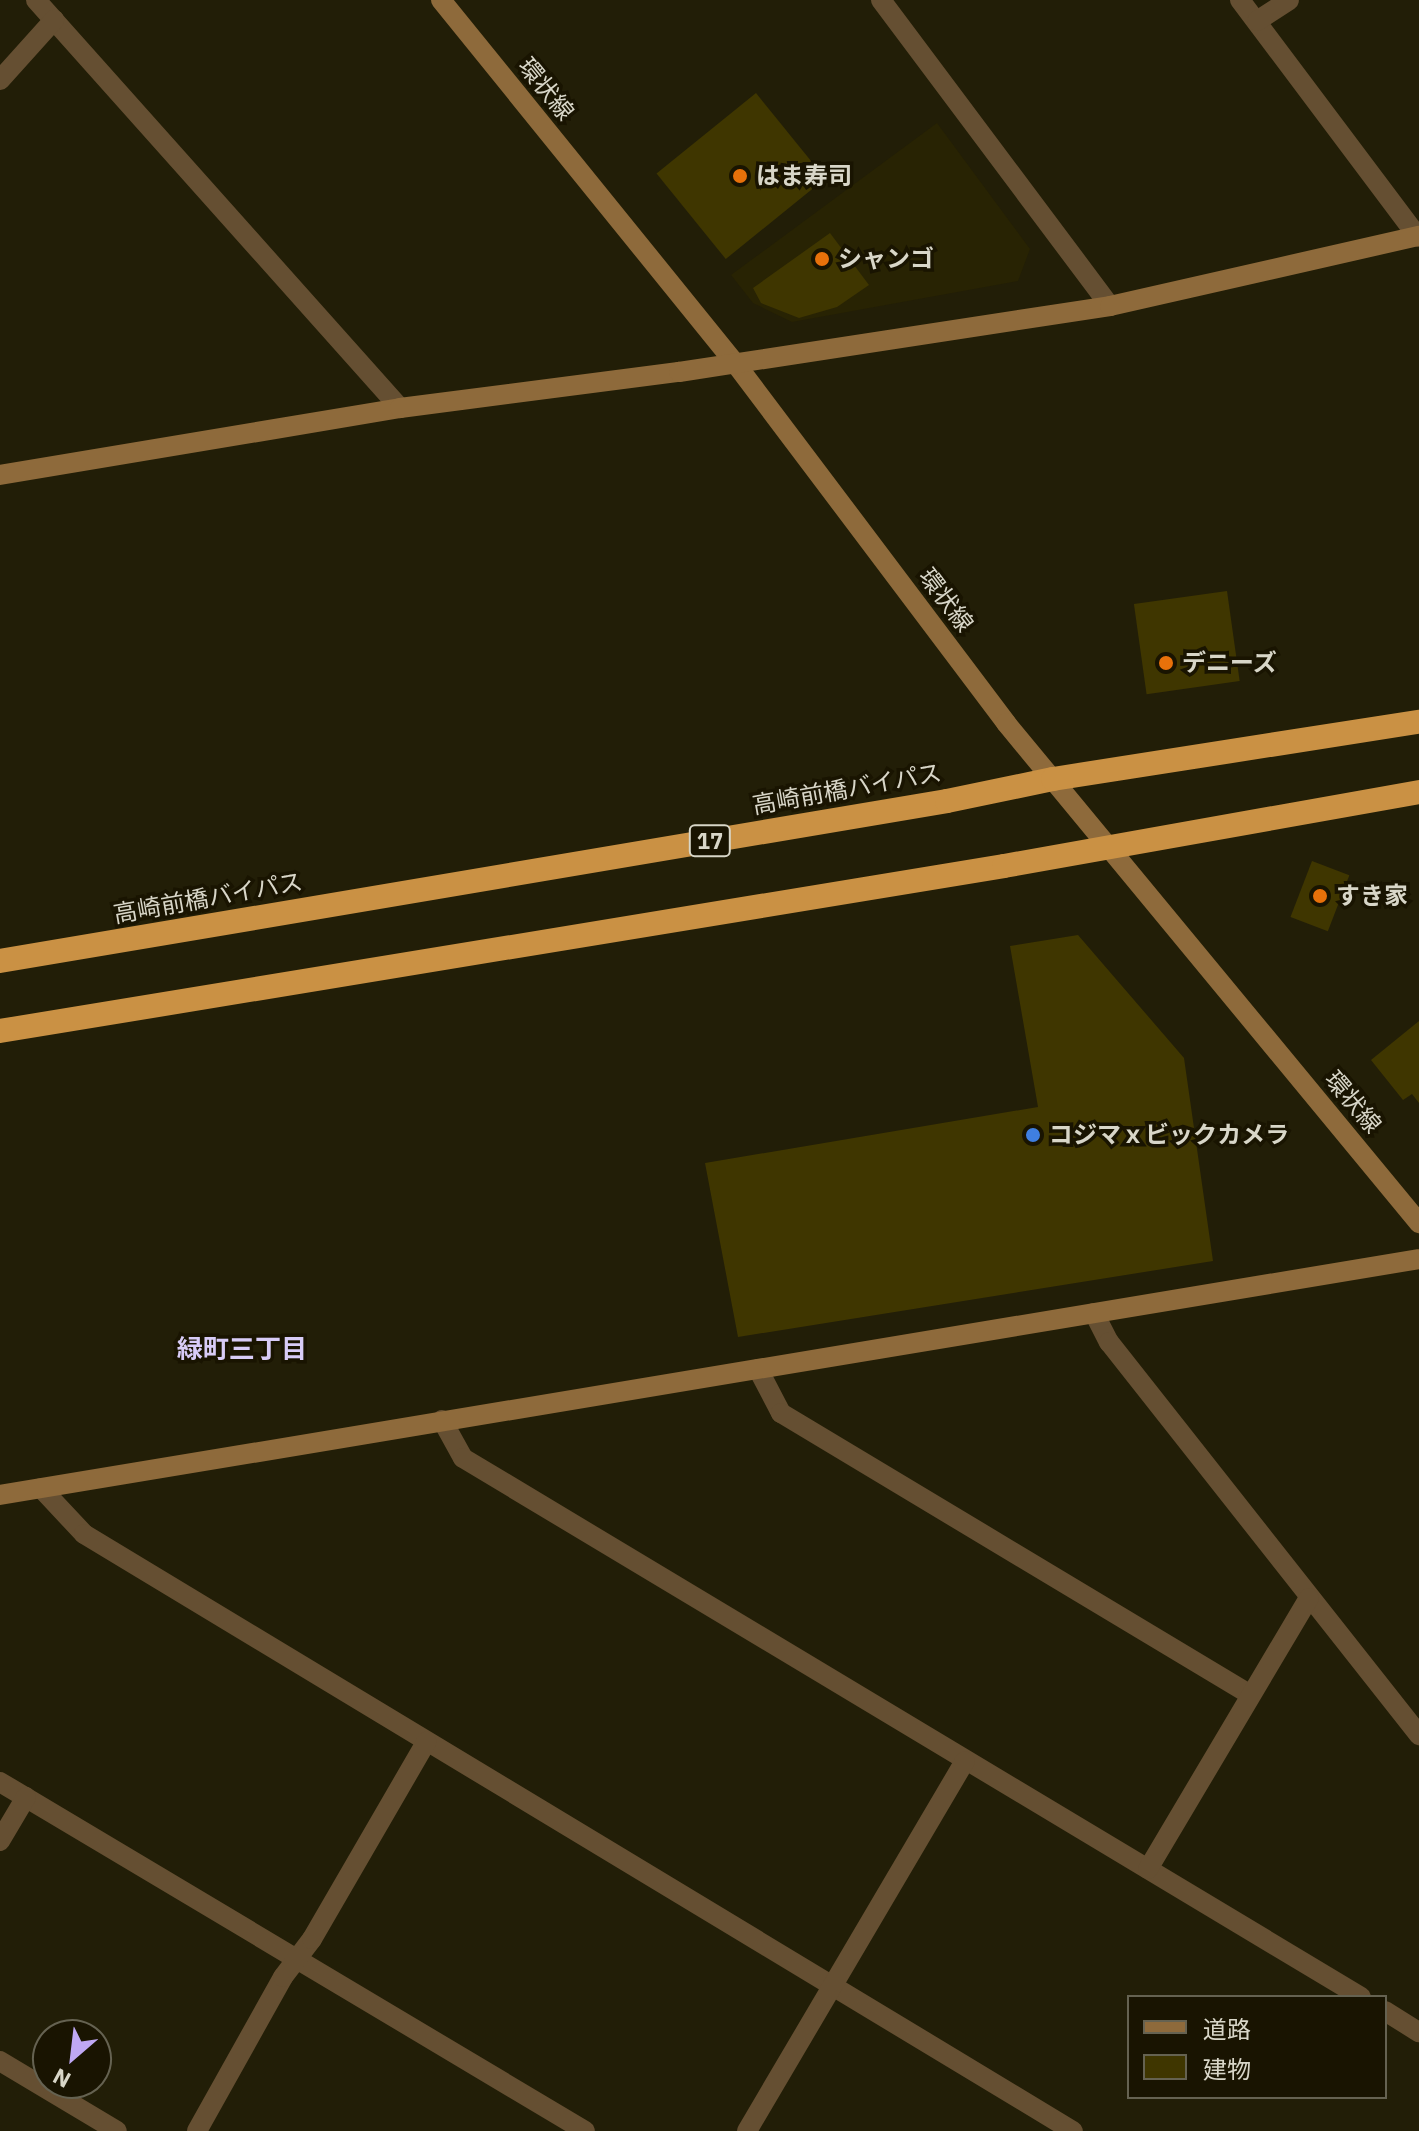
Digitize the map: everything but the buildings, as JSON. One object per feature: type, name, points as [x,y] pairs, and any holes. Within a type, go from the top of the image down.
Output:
[{"type":"highway","name":"高崎前橋バイパス","points":[[0,961],[932,804],[1053,779],[1419,722]]},
{"type":"highway","points":[[0,1031],[1109,848],[1419,792]]},
{"type":"street","points":[[36,0],[400,408]]},
{"type":"street","name":"環状線","points":[[441,0],[735,363],[1053,779],[1419,1223]]},
{"type":"street","points":[[881,0],[1110,306]]},
{"type":"street","points":[[0,475],[400,408],[735,363],[1110,306],[1418,236],[1240,0]]},
{"type":"street","points":[[1257,21],[1289,0]]},
{"type":"street","points":[[0,80],[54,20]]},
{"type":"street","points":[[0,1495],[1419,1259]]},
{"type":"street","points":[[1094,1313],[1109,1342],[1419,1735]]},
{"type":"street","points":[[758,1369],[781,1413],[1249,1694]]},
{"type":"street","points":[[442,1420],[463,1458],[1358,1995]]},
{"type":"street","points":[[41,1488],[84,1534],[1073,2131]]},
{"type":"street","points":[[1148,1869],[1249,1694],[1309,1598]]},
{"type":"street","points":[[197,2131],[283,1977],[299,1959],[426,1742]]},
{"type":"street","points":[[747,2131],[965,1761]]},
{"type":"street","points":[[0,1782],[585,2131]]},
{"type":"street","points":[[0,1841],[26,1797]]},
{"type":"street","points":[[1387,2012],[1419,2032]]},
{"type":"street","points":[[0,2061],[117,2131]]},
{"type":"shaded area","points":[[937,123],[1030,249],[1018,281],[792,322],[753,303],[731,275]]},
{"type":"place","name":"はま寿司","points":[[740,176]]},
{"type":"place","name":"シャンゴ","points":[[822,259]]},
{"type":"place","name":"デニーズ","points":[[1166,663]]},
{"type":"place","name":"すき家","points":[[1320,896]]},
{"type":"place","name":"コジマｘビックカメラ","points":[[1033,1135]]},
{"type":"district","name":"緑町三丁目","points":[[242,1349]]}]
